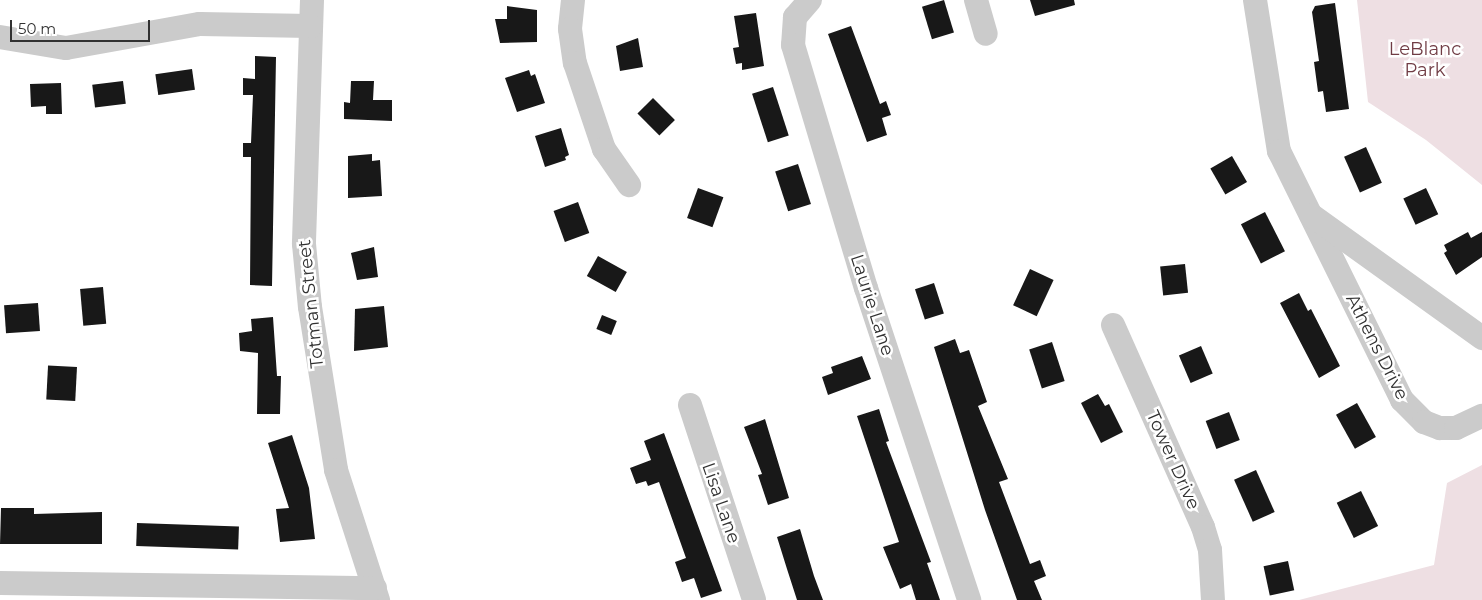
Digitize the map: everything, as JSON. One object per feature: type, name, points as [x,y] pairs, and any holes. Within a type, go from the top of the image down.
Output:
[{"type":"street","name":"Totman Street","points":[[312,0],[304,244],[310,307],[336,470],[377,594]]},
{"type":"street","points":[[573,0],[570,29],[575,63],[604,149],[628,185]]},
{"type":"street","points":[[976,0],[986,34]]},
{"type":"street","name":"Athens Drive","points":[[1255,0],[1279,151],[1308,212],[1412,413],[1440,428],[1456,428],[1482,416]]},
{"type":"street","name":"Laurie Lane","points":[[806,5],[795,17],[793,45],[866,288],[969,600]]},
{"type":"street","points":[[0,37],[66,48],[200,24],[311,26]]},
{"type":"street","name":"Athens Drive","points":[[1308,212],[1482,338]]},
{"type":"street","name":"Tower Drive","points":[[1113,325],[1203,527],[1210,550],[1214,600]]},
{"type":"street","name":"Lisa Lane","points":[[690,405],[754,600]]},
{"type":"street","points":[[0,583],[218,593],[377,594]]},
{"type":"green space","name":"LeBlanc Park","points":[[1357,0],[1482,0],[1482,185],[1426,140],[1368,102]]},
{"type":"green space","points":[[1482,465],[1482,600],[1299,600],[1434,565],[1447,483]]},
{"type":"building","points":[[944,0],[954,33],[932,39],[922,7]]},
{"type":"building","points":[[1030,0],[1074,0],[1075,5],[1035,16]]},
{"type":"building","points":[[1335,3],[1349,109],[1326,112],[1323,91],[1318,92],[1314,62],[1319,61],[1312,12],[1315,6]]},
{"type":"building","points":[[507,6],[537,10],[537,42],[500,43],[495,19],[507,19]]},
{"type":"building","points":[[756,13],[764,66],[742,70],[742,63],[736,64],[733,48],[739,47],[734,16]]},
{"type":"building","points":[[851,26],[880,104],[886,101],[891,115],[882,118],[887,135],[867,142],[828,34]]},
{"type":"building","points":[[638,38],[643,67],[620,71],[616,46]]},
{"type":"building","points":[[255,56],[276,57],[272,286],[250,285],[251,157],[243,157],[243,143],[251,143],[253,95],[243,95],[243,78],[255,79]]},
{"type":"building","points":[[192,69],[195,90],[158,95],[155,74]]},
{"type":"building","points":[[529,70],[531,76],[535,74],[545,103],[517,112],[505,78]]},
{"type":"building","points":[[123,81],[126,104],[95,108],[92,85]]},
{"type":"building","points":[[351,81],[374,81],[373,100],[392,100],[392,121],[344,119],[344,102],[350,103]]},
{"type":"building","points":[[61,83],[62,114],[46,114],[46,106],[31,107],[30,84]]},
{"type":"building","points":[[773,87],[789,136],[768,142],[752,94]]},
{"type":"building","points":[[653,98],[675,120],[659,135],[637,114]]},
{"type":"building","points":[[561,128],[569,155],[565,157],[566,160],[545,167],[535,136]]},
{"type":"building","points":[[1366,147],[1382,183],[1360,192],[1344,157]]},
{"type":"building","points":[[372,154],[372,161],[380,160],[382,196],[348,198],[348,156]]},
{"type":"building","points":[[1232,156],[1247,182],[1225,194],[1210,168]]},
{"type":"building","points":[[798,164],[811,204],[788,211],[775,171]]},
{"type":"building","points":[[698,188],[723,197],[712,227],[687,218]]},
{"type":"building","points":[[1426,188],[1438,214],[1416,225],[1403,199]]},
{"type":"building","points":[[578,202],[589,233],[565,242],[554,211]]},
{"type":"building","points":[[1265,212],[1285,251],[1261,263],[1241,224]]},
{"type":"building","points":[[1468,232],[1471,238],[1482,232],[1482,257],[1456,275],[1444,253],[1447,251],[1444,245]]},
{"type":"building","points":[[374,247],[378,277],[357,280],[351,253]]},
{"type":"building","points":[[598,256],[627,272],[616,292],[587,276]]},
{"type":"building","points":[[1185,264],[1188,293],[1163,295],[1160,267]]},
{"type":"building","points":[[1030,269],[1054,280],[1037,316],[1013,305]]},
{"type":"building","points":[[934,283],[944,313],[925,320],[915,289]]},
{"type":"building","points":[[103,287],[106,324],[83,326],[80,289]]},
{"type":"building","points":[[1299,293],[1308,311],[1311,309],[1340,366],[1319,378],[1280,303]]},
{"type":"building","points":[[38,303],[40,331],[6,333],[4,305]]},
{"type":"building","points":[[384,306],[388,347],[354,351],[355,309]]},
{"type":"building","points":[[602,315],[617,321],[611,335],[596,329]]},
{"type":"building","points":[[273,317],[277,376],[281,376],[280,414],[257,414],[258,353],[240,351],[239,333],[252,331],[251,319]]},
{"type":"building","points":[[955,339],[960,353],[969,350],[987,402],[978,406],[1008,479],[999,482],[1030,564],[1040,560],[1046,576],[1034,581],[1042,600],[1017,600],[985,510],[934,347]]},
{"type":"building","points":[[1052,342],[1065,381],[1042,388],[1029,349]]},
{"type":"building","points":[[1201,346],[1213,374],[1191,383],[1179,355]]},
{"type":"building","points":[[862,356],[871,379],[828,395],[822,377],[833,373],[831,367]]},
{"type":"building","points":[[48,365],[77,367],[75,401],[46,399]]},
{"type":"building","points":[[1098,394],[1105,406],[1109,404],[1123,432],[1101,443],[1081,403]]},
{"type":"building","points":[[1357,403],[1376,437],[1355,449],[1336,415]]},
{"type":"building","points":[[879,409],[889,441],[886,442],[931,562],[927,563],[940,600],[916,600],[911,584],[900,589],[883,547],[899,542],[857,416]]},
{"type":"building","points":[[1229,412],[1240,440],[1216,449],[1206,421]]},
{"type":"building","points":[[765,419],[789,498],[768,505],[758,475],[762,474],[744,427]]},
{"type":"building","points":[[664,433],[722,591],[701,598],[694,578],[682,582],[675,562],[686,558],[659,482],[648,486],[646,481],[636,484],[630,468],[651,460],[644,441]]},
{"type":"building","points":[[292,435],[309,488],[315,539],[280,542],[276,509],[289,508],[268,443]]},
{"type":"building","points":[[1256,470],[1275,512],[1253,522],[1234,480]]},
{"type":"building","points":[[1361,491],[1378,526],[1354,538],[1337,503]]},
{"type":"building","points":[[1,508],[34,508],[34,514],[102,512],[102,544],[0,544]]},
{"type":"building","points":[[137,523],[239,527],[238,550],[136,546]]},
{"type":"building","points":[[800,529],[823,600],[797,600],[777,537]]},
{"type":"building","points":[[1288,561],[1294,590],[1270,596],[1264,566]]}]
